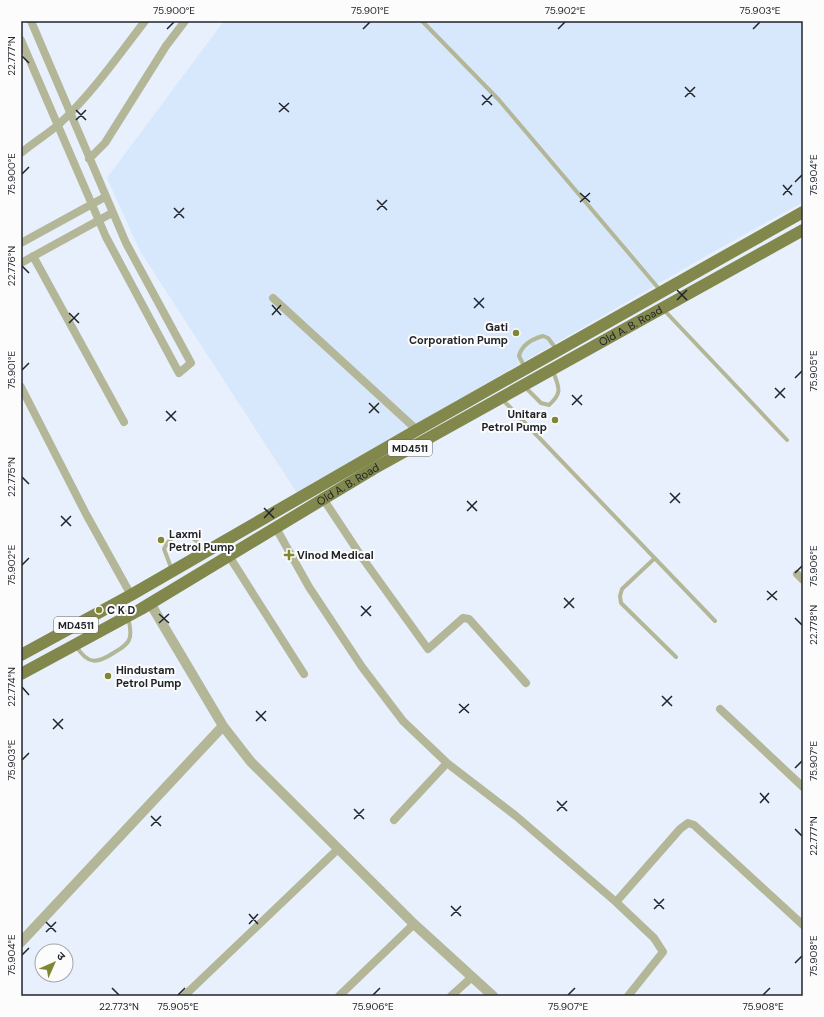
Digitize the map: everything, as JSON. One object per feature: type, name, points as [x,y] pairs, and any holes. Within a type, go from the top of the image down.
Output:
[{"type":"main road","name":"Old A. B. Road","points":[[21,655],[172,571],[416,430],[803,212]]},
{"type":"main road","name":"Old A. B. Road","points":[[21,674],[150,603],[324,500],[373,469],[803,230]]},
{"type":"street","points":[[21,40],[98,220],[179,374],[191,363],[126,243],[105,197],[31,21]]},
{"type":"street","points":[[21,153],[58,125],[109,67],[145,21]]},
{"type":"street","points":[[89,159],[105,143],[166,46],[185,21]]},
{"type":"street","points":[[21,243],[105,197]]},
{"type":"street","points":[[21,263],[112,213]]},
{"type":"street","points":[[33,256],[124,422]]},
{"type":"street","points":[[273,298],[416,430]]},
{"type":"street","points":[[21,387],[86,514],[130,594]]},
{"type":"street","points":[[324,500],[361,556],[428,649],[463,618],[469,619],[526,683]]},
{"type":"street","points":[[276,528],[309,588],[389,705],[403,721],[447,763],[516,816],[616,902],[654,938],[663,952],[628,996]]},
{"type":"street","points":[[229,556],[304,674]]},
{"type":"street","points":[[797,574],[803,580]]},
{"type":"street","points":[[150,603],[223,726],[251,762],[414,924],[493,996]]},
{"type":"street","points":[[720,708],[803,787]]},
{"type":"street","points":[[21,942],[223,726]]},
{"type":"street","points":[[394,820],[447,763]]},
{"type":"street","points":[[616,902],[680,829],[688,823],[694,825],[803,926]]},
{"type":"street","points":[[184,996],[338,849]]},
{"type":"street","points":[[339,996],[414,924]]},
{"type":"street","points":[[451,996],[472,977]]},
{"type":"lane","points":[[422,21],[498,100],[662,292]]},
{"type":"lane","points":[[661,308],[787,440]]},
{"type":"lane","points":[[525,368],[519,356],[520,351],[523,346],[536,338],[543,336],[548,338],[558,350]]},
{"type":"lane","points":[[524,385],[541,403],[548,404],[558,396],[559,390],[552,369]]},
{"type":"lane","points":[[501,398],[715,621]]},
{"type":"lane","points":[[172,571],[164,549],[167,543],[175,538],[185,535],[191,536],[201,545],[204,552]]},
{"type":"lane","points":[[655,558],[622,589],[620,596],[621,603],[676,657]]},
{"type":"lane","points":[[75,645],[82,656],[91,661],[102,660],[125,646],[130,639],[131,629],[127,616]]},
{"type":"shaded area","points":[[224,21],[803,21],[803,202],[711,253],[297,493],[140,251],[107,178]]},
{"type":"place","name":"Gati Corporation Pump","points":[[516,333]]},
{"type":"place","name":"Unitara Petrol Pump","points":[[555,420]]},
{"type":"place","name":"Laxmi Petrol Pump","points":[[161,540]]},
{"type":"place","name":"Vinod Medical","points":[[289,555]]},
{"type":"place","name":"C K D","points":[[99,610]]},
{"type":"place","name":"Hindustam Petrol Pump","points":[[108,676]]}]
